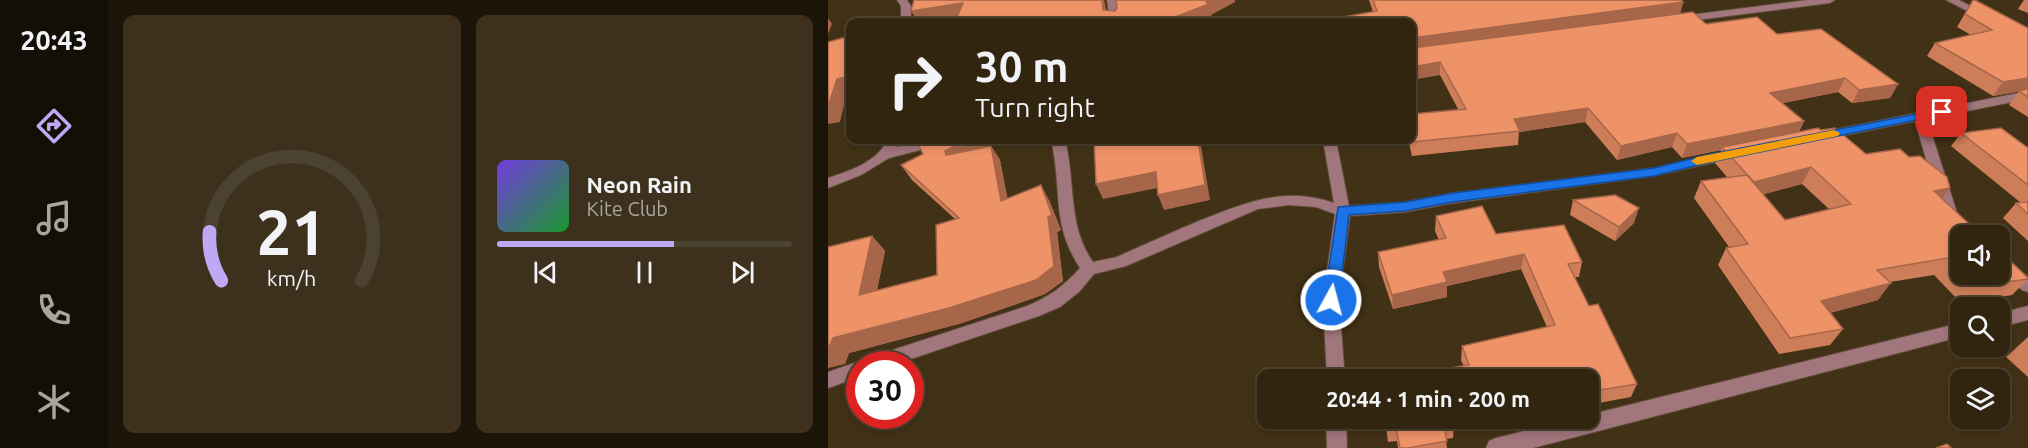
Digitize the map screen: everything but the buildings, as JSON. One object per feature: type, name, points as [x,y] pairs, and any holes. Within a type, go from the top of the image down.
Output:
[{"type":"street","points":[[903,0],[906,6],[906,18]]},
{"type":"street","points":[[1112,0],[1114,18]]},
{"type":"street","points":[[1666,21],[1830,0]]},
{"type":"street","points":[[1952,0],[1999,22]]},
{"type":"street","points":[[1804,139],[2028,95]]},
{"type":"street","points":[[1920,116],[1953,225]]},
{"type":"street","points":[[888,154],[892,144]]},
{"type":"street","points":[[828,183],[849,176],[888,154],[928,144]]},
{"type":"street","points":[[1059,144],[1063,156],[1066,224],[1075,248],[1089,269]]},
{"type":"street","points":[[1330,144],[1343,211],[1331,300],[1335,369]]},
{"type":"street","points":[[913,351],[1034,311],[1054,302],[1073,287],[1089,269],[1120,262],[1170,238],[1256,204],[1289,200],[1317,202],[1343,211],[1405,207],[1453,198],[1654,172],[1746,151]]},
{"type":"street","points":[[2010,271],[2028,286]]},
{"type":"street","points":[[2010,318],[2028,313]]},
{"type":"street","points":[[1496,448],[1950,333]]},
{"type":"street","points":[[828,380],[846,374]]},
{"type":"street","points":[[1336,429],[1337,448]]},
{"type":"slow traffic","points":[[1697,161],[1834,133]]},
{"type":"route","points":[[1331,300],[1343,211],[1405,207],[1453,198],[1654,172],[1711,158],[1942,112]]}]
